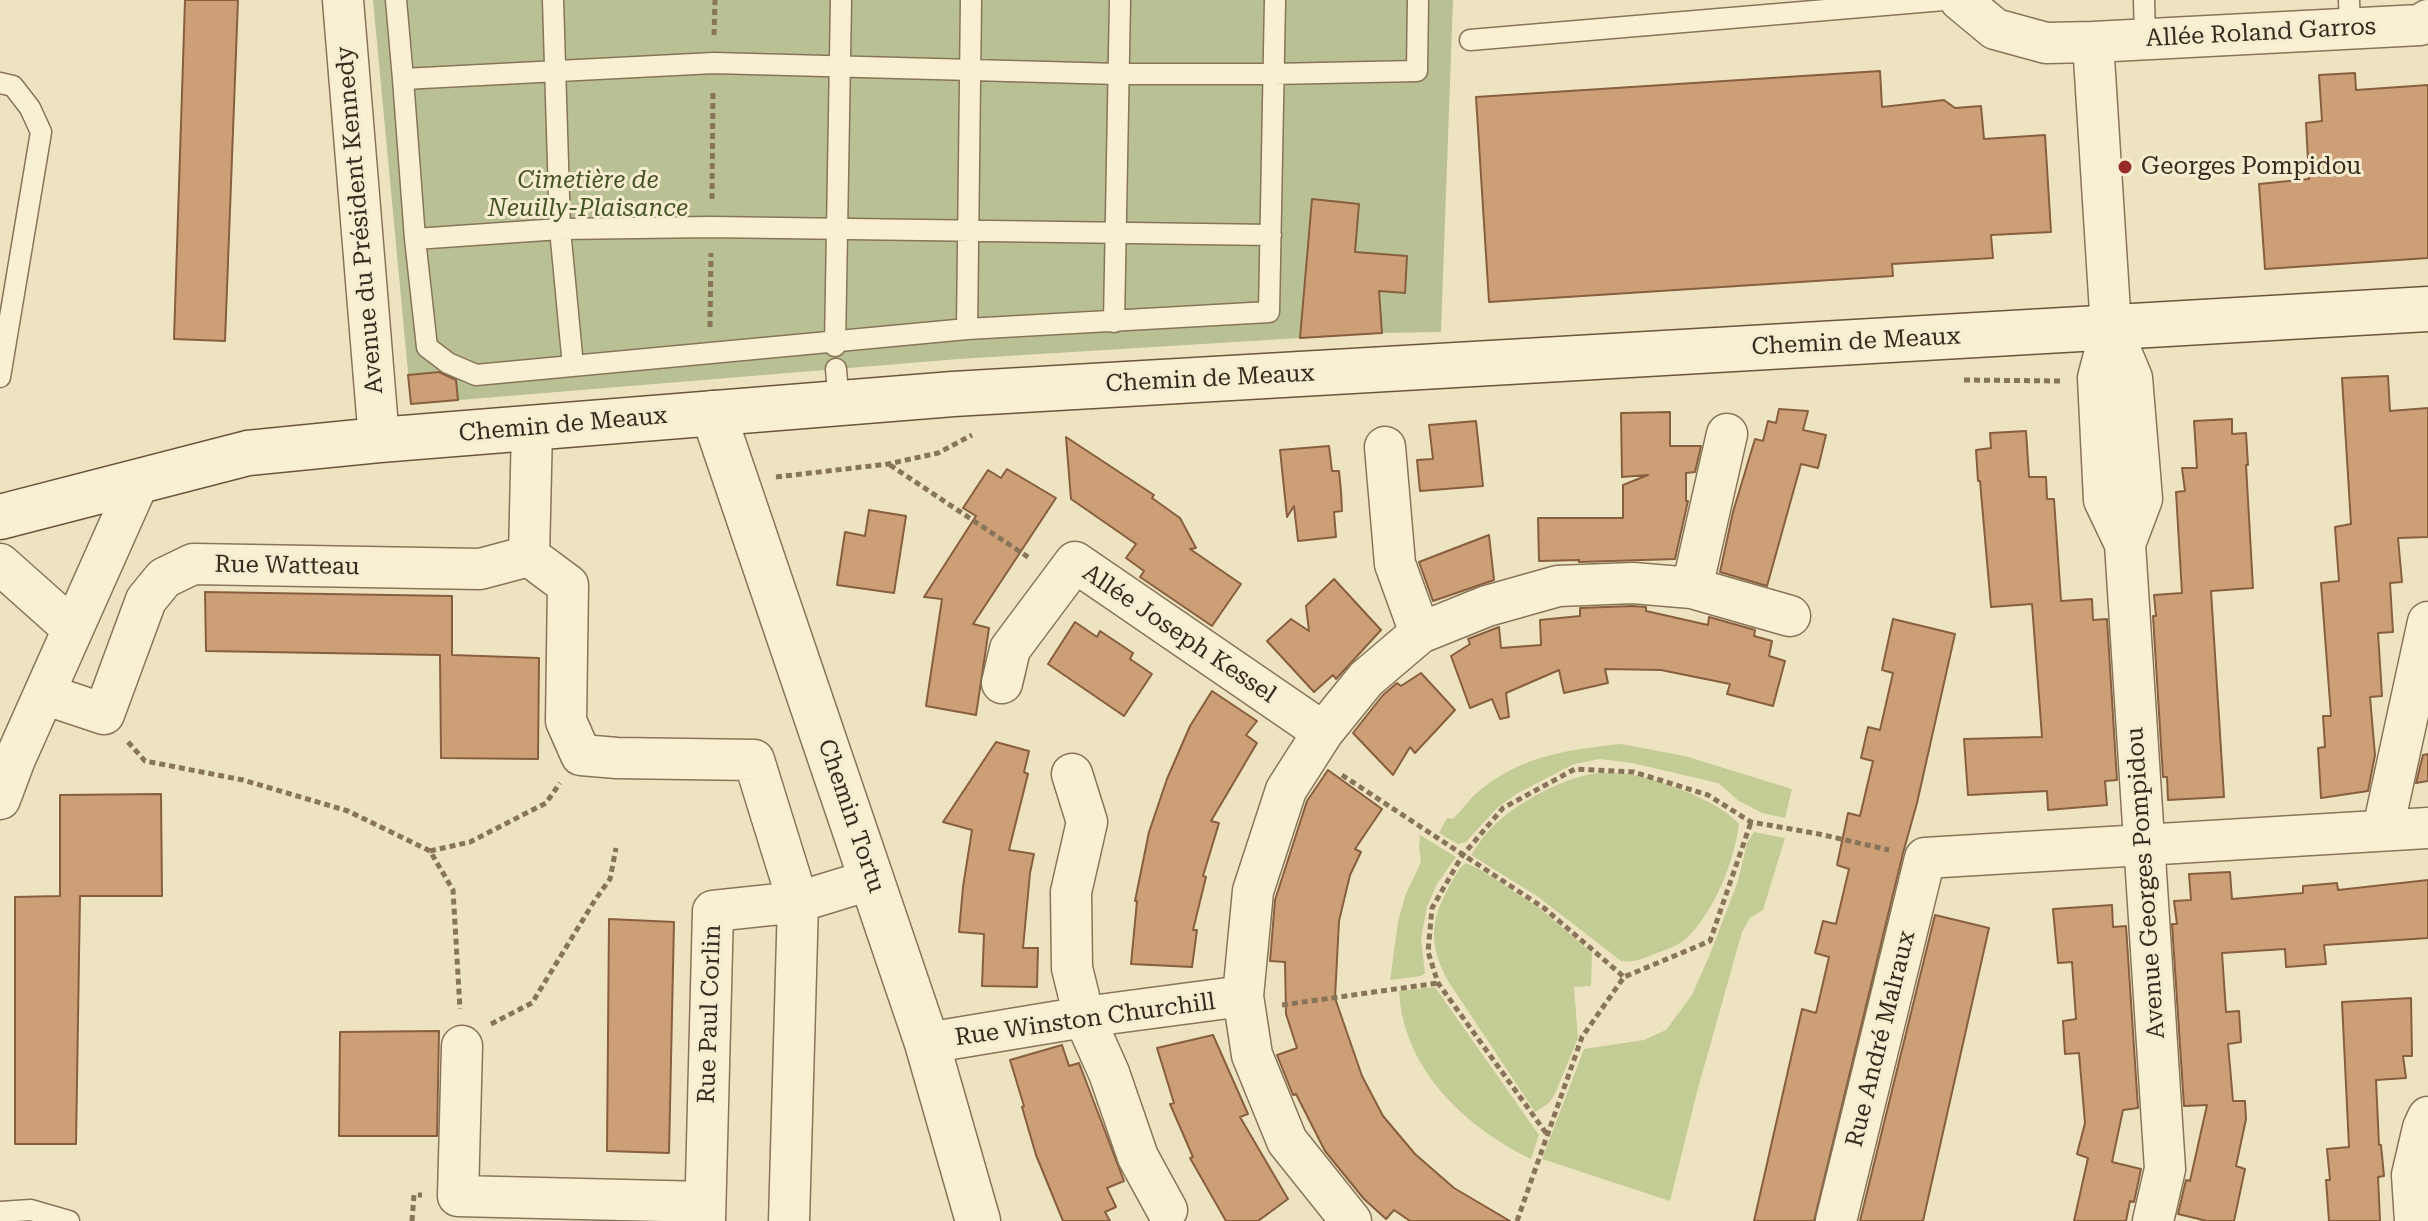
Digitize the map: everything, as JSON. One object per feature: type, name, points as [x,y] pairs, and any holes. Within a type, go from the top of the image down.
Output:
[{"type":"main road","name":"Chemin de Meaux","points":[[0,517],[248,453],[713,413],[837,387],[953,394],[2428,309]]},
{"type":"main road","name":"Chemin Tortu","points":[[713,413],[927,1043],[978,1221]]},
{"type":"street","name":"Avenue du Président Kennedy","points":[[343,0],[379,440]]},
{"type":"street","name":"Allée Roland Garros","points":[[1960,0],[1995,29],[2046,43],[2093,42],[2144,19],[2349,14],[2420,25],[2428,20]]},
{"type":"street","name":"Avenue Georges Pompidou","points":[[2093,42],[2111,328],[2132,378],[2142,499],[2125,544],[2165,1169],[2153,1221]]},
{"type":"street","points":[[532,428],[529,556],[568,585],[566,721],[581,755],[754,760],[798,902],[789,1221]]},
{"type":"street","points":[[1692,588],[1727,434]]},
{"type":"street","points":[[1385,447],[1395,564],[1420,633]]},
{"type":"street","points":[[0,799],[138,483]]},
{"type":"street","name":"Rue Watteau","points":[[104,714],[146,600],[164,578],[193,564],[480,569],[529,556]]},
{"type":"street","name":"Allée Joseph Kessel","points":[[1002,683],[1010,649],[1075,562],[1316,743]]},
{"type":"street","points":[[0,564],[73,629]]},
{"type":"street","points":[[1351,1221],[1287,1141],[1252,1055],[1244,1003],[1253,891],[1286,790],[1316,743],[1366,679],[1420,633],[1487,606],[1558,586],[1633,583],[1692,588],[1790,616]]},
{"type":"street","points":[[2383,829],[2428,622]]},
{"type":"street","points":[[44,694],[104,714]]},
{"type":"street","points":[[1072,774],[1087,822],[1071,892],[1072,968],[1084,1017],[1109,1073],[1138,1157],[1167,1210]]},
{"type":"street","points":[[1925,858],[2428,828]]},
{"type":"street","name":"Rue André Malraux","points":[[1836,1221],[1925,858]]},
{"type":"street","name":"Rue Paul Corlin","points":[[462,1046],[458,1196],[705,1212],[713,911],[798,902],[873,879]]},
{"type":"street","name":"Rue Winston Churchill","points":[[927,1043],[1084,1017],[1244,1003]]},
{"type":"street","points":[[2415,1221],[2412,1175],[2428,1117]]},
{"type":"lane","points":[[396,0],[427,347],[448,363],[476,375],[967,329],[1269,312],[1275,0]]},
{"type":"lane","points":[[553,0],[560,229],[573,366]]},
{"type":"lane","points":[[835,343],[841,0]]},
{"type":"lane","points":[[967,329],[971,0]]},
{"type":"lane","points":[[1114,322],[1120,0]]},
{"type":"lane","points":[[403,79],[714,63],[1119,74],[1417,71],[1418,0]]},
{"type":"lane","points":[[1470,40],[1944,0]]},
{"type":"lane","points":[[0,83],[13,86],[30,108],[41,132],[0,377]]},
{"type":"lane","points":[[415,239],[560,229],[711,227],[1271,235]]},
{"type":"lane","points":[[0,1212],[31,1210],[69,1221]]},
{"type":"path","points":[[709,353],[715,0]]},
{"type":"path","points":[[736,482],[888,464],[1062,580]]},
{"type":"path","points":[[104,714],[145,761],[243,780],[348,811],[430,851],[453,890],[462,1046]]},
{"type":"path","points":[[1316,743],[1462,856],[1544,908],[1624,977]]},
{"type":"path","points":[[430,851],[470,842],[546,803],[581,755]]},
{"type":"path","points":[[1546,1133],[1438,983],[1428,952],[1432,908],[1462,856],[1503,808],[1575,769],[1634,772],[1708,795],[1751,822],[1925,858]]},
{"type":"path","points":[[1517,1221],[1582,1037],[1624,977],[1710,941],[1751,822]]},
{"type":"path","points":[[462,1046],[475,1032],[532,1003],[610,879],[616,848]]},
{"type":"path","points":[[1244,1003],[1438,983]]},
{"type":"green space","name":"Cimetière de Neuilly-Plaisance","points":[[373,0],[1453,0],[1441,332],[959,359],[411,404]]},
{"type":"green space","points":[[1621,744],[1685,756],[1792,789],[1785,818],[1762,813],[1739,801],[1718,783],[1632,763],[1600,759],[1574,764],[1518,793],[1497,808],[1466,842],[1458,844],[1439,833],[1447,818],[1453,819],[1479,791],[1512,769],[1546,756]]},
{"type":"green space","points":[[1597,773],[1629,774],[1672,786],[1718,807],[1739,824],[1722,883],[1699,924],[1678,944],[1635,961],[1621,961],[1537,896],[1471,855],[1508,813],[1552,787]]},
{"type":"green space","points":[[1754,832],[1785,838],[1763,910],[1750,918],[1742,932],[1670,1201],[1542,1159],[1584,1049],[1644,1040],[1666,1030],[1692,995],[1738,881],[1747,843]]},
{"type":"green space","points":[[1420,835],[1456,857],[1437,884],[1427,907],[1421,939],[1425,973],[1390,980],[1398,922],[1405,896],[1421,862]]},
{"type":"green space","points":[[1466,863],[1538,907],[1592,953],[1591,986],[1574,987],[1578,1038],[1555,1094],[1549,1103],[1535,1112],[1448,981],[1436,950],[1434,936],[1438,910],[1451,883]]},
{"type":"green space","points":[[1435,987],[1539,1135],[1531,1159],[1483,1130],[1461,1112],[1425,1070],[1412,1046],[1403,1019],[1399,991]]},
{"type":"building","points":[[185,0],[238,0],[225,341],[174,339]]},
{"type":"building","points":[[1880,71],[1882,107],[1944,100],[1955,108],[1981,106],[1984,139],[2045,135],[2051,232],[1991,235],[1993,258],[1892,264],[1893,276],[1489,302],[1476,97]]},
{"type":"building","points":[[2355,73],[2356,90],[2428,85],[2428,258],[2265,269],[2259,184],[2309,179],[2306,123],[2322,121],[2319,75]]},
{"type":"building","points":[[1312,199],[1359,204],[1355,252],[1407,256],[1405,293],[1379,291],[1382,333],[1300,338]]},
{"type":"building","points":[[439,372],[456,380],[458,400],[411,404],[408,375]]},
{"type":"building","points":[[2388,376],[2390,411],[2428,408],[2428,537],[2398,538],[2402,582],[2390,583],[2393,632],[2378,633],[2382,696],[2370,697],[2375,755],[2368,791],[2321,798],[2318,748],[2325,747],[2323,716],[2331,716],[2321,583],[2339,581],[2335,527],[2351,524],[2342,378]]},
{"type":"building","points":[[1779,409],[1808,411],[1803,430],[1826,435],[1818,468],[1801,464],[1767,586],[1720,572],[1733,512],[1755,439],[1763,441],[1768,421],[1776,423]]},
{"type":"building","points":[[1670,412],[1670,446],[1701,446],[1695,472],[1686,473],[1688,501],[1675,559],[1539,561],[1538,518],[1623,518],[1623,485],[1648,475],[1622,477],[1621,413]]},
{"type":"building","points":[[2232,419],[2232,434],[2246,433],[2253,588],[2211,591],[2224,797],[2168,800],[2167,777],[2163,777],[2154,595],[2182,593],[2176,492],[2185,491],[2182,468],[2197,468],[2194,421]]},
{"type":"building","points":[[1476,421],[1483,486],[1420,491],[1417,460],[1433,459],[1429,425]]},
{"type":"building","points":[[2026,431],[2029,477],[2046,477],[2047,499],[2054,499],[2061,601],[2092,599],[2093,620],[2107,619],[2117,780],[2105,781],[2107,805],[2048,810],[2047,791],[1968,795],[1964,739],[2042,737],[2032,604],[1991,607],[1976,450],[1991,448],[1990,433]]},
{"type":"building","points":[[1066,437],[1154,495],[1152,498],[1180,518],[1196,548],[1190,549],[1241,584],[1212,626],[1140,577],[1144,571],[1126,558],[1136,544],[1071,499]]},
{"type":"building","points":[[1329,446],[1332,471],[1339,471],[1341,491],[1342,511],[1334,512],[1336,537],[1298,541],[1294,506],[1287,517],[1280,450]]},
{"type":"building","points":[[1007,469],[1056,498],[973,624],[989,628],[976,715],[926,706],[942,599],[924,597],[976,516],[963,508],[988,470],[1001,478]]},
{"type":"building","points":[[869,510],[906,516],[894,593],[837,585],[845,532],[865,536]]},
{"type":"building","points":[[1489,535],[1494,580],[1433,601],[1419,562]]},
{"type":"building","points":[[1334,579],[1381,630],[1336,679],[1333,675],[1314,692],[1267,641],[1291,619],[1309,631],[1306,606]]},
{"type":"building","points":[[205,592],[452,596],[452,655],[539,658],[538,759],[441,758],[440,655],[206,651]]},
{"type":"building","points":[[1646,607],[1646,611],[1708,625],[1709,617],[1755,630],[1754,636],[1772,641],[1769,656],[1785,661],[1773,706],[1727,694],[1730,684],[1661,670],[1605,669],[1608,683],[1564,693],[1559,670],[1506,693],[1509,717],[1500,719],[1492,699],[1470,708],[1451,656],[1470,644],[1468,639],[1499,627],[1501,648],[1541,645],[1540,620],[1580,616],[1580,608]]},
{"type":"building","points":[[1893,619],[1955,634],[1917,803],[1814,1221],[1754,1221],[1802,1009],[1816,1013],[1829,957],[1815,953],[1823,921],[1836,924],[1849,869],[1837,865],[1848,813],[1860,816],[1873,761],[1861,758],[1868,727],[1880,730],[1893,673],[1882,670]]},
{"type":"building","points":[[1075,622],[1097,637],[1100,631],[1133,653],[1130,659],[1152,674],[1124,716],[1048,664]]},
{"type":"building","points":[[1421,673],[1455,710],[1415,753],[1410,747],[1393,775],[1353,733],[1383,695],[1397,683],[1401,686]]},
{"type":"building","points":[[1212,691],[1257,721],[1246,735],[1257,743],[1211,821],[1219,823],[1203,876],[1206,877],[1193,930],[1197,930],[1192,967],[1131,964],[1135,901],[1149,832],[1190,726]]},
{"type":"building","points":[[996,742],[1029,751],[1024,772],[1028,774],[1009,850],[1034,854],[1023,948],[1038,948],[1037,987],[982,986],[984,934],[959,932],[972,830],[943,822]]},
{"type":"building","points":[[2428,754],[2428,781],[2416,783],[2423,755]]},
{"type":"building","points":[[1328,770],[1382,809],[1355,849],[1361,852],[1350,875],[1339,921],[1335,998],[1362,1076],[1383,1116],[1415,1154],[1454,1188],[1510,1221],[1410,1221],[1394,1210],[1386,1219],[1364,1199],[1325,1151],[1296,1094],[1293,1095],[1277,1055],[1297,1048],[1286,1014],[1285,962],[1270,961],[1275,900],[1307,801]]},
{"type":"building","points":[[161,794],[162,896],[80,896],[76,1144],[15,1144],[15,897],[60,896],[60,795]]},
{"type":"building","points":[[2230,872],[2232,899],[2303,893],[2303,886],[2337,883],[2338,890],[2428,880],[2428,938],[2324,945],[2326,964],[2286,967],[2285,949],[2222,953],[2226,1012],[2239,1011],[2241,1042],[2228,1044],[2233,1101],[2245,1101],[2246,1119],[2236,1166],[2245,1169],[2234,1221],[2207,1221],[2178,1214],[2186,1180],[2190,1181],[2207,1105],[2184,1106],[2172,924],[2177,924],[2174,901],[2191,900],[2189,874]]},
{"type":"building","points":[[2112,905],[2113,927],[2126,926],[2138,1108],[2123,1110],[2112,1162],[2141,1169],[2134,1202],[2130,1201],[2126,1221],[2074,1221],[2088,1158],[2077,1154],[2085,1123],[2079,1053],[2065,1054],[2063,1021],[2076,1019],[2072,962],[2058,963],[2053,909]]},
{"type":"building","points":[[1935,915],[1989,928],[1923,1221],[1860,1221]]},
{"type":"building","points":[[609,919],[674,922],[669,1153],[607,1151]]},
{"type":"building","points":[[2411,998],[2412,1056],[2403,1056],[2406,1078],[2376,1080],[2379,1145],[2384,1176],[2378,1177],[2380,1221],[2329,1221],[2327,1149],[2349,1147],[2342,1002]]},
{"type":"building","points":[[439,1031],[437,1136],[339,1136],[340,1032]]},
{"type":"building","points":[[1213,1035],[1248,1114],[1240,1117],[1288,1199],[1258,1221],[1226,1221],[1190,1158],[1193,1157],[1170,1104],[1174,1103],[1157,1048]]},
{"type":"building","points":[[1062,1045],[1069,1066],[1079,1063],[1124,1181],[1107,1188],[1116,1207],[1105,1212],[1110,1221],[1063,1221],[1036,1155],[1022,1107],[1010,1060]]},
{"type":"place","name":"Georges Pompidou","points":[[2125,167]]}]
